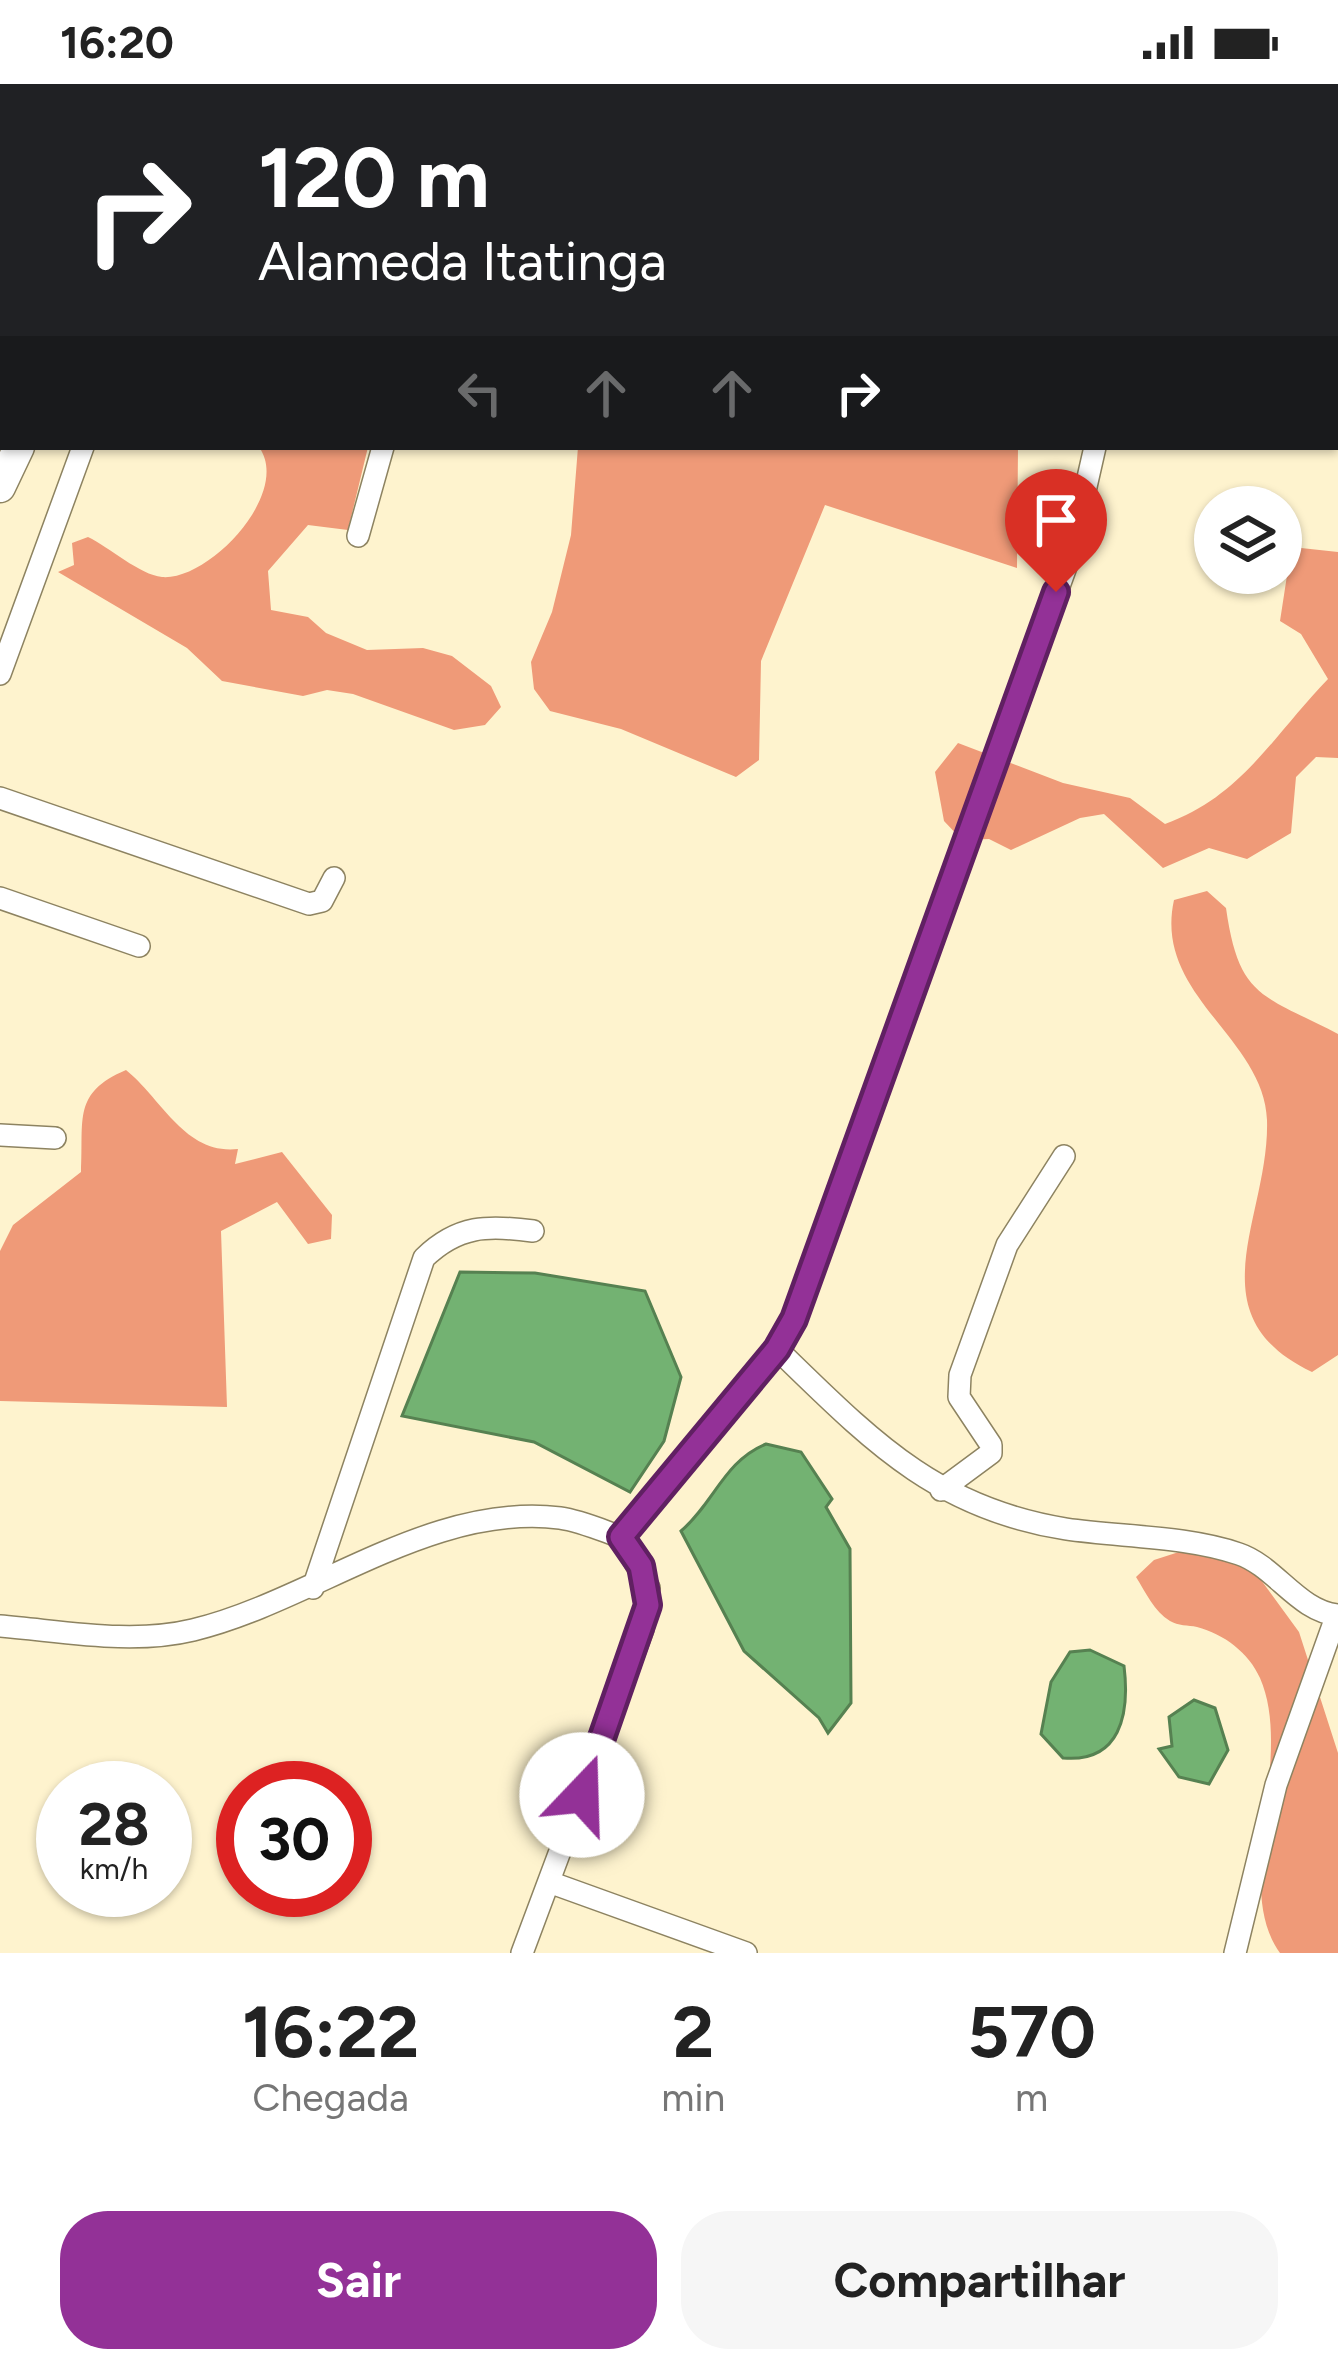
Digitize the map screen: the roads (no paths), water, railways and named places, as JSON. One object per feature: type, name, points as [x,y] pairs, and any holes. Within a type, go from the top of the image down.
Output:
[{"type":"highway","points":[[0,487],[18,450]]},
{"type":"street","points":[[0,674],[82,450]]},
{"type":"street","points":[[358,536],[382,450]]},
{"type":"street","points":[[621,1537],[777,1349],[794,1319],[952,869],[1071,553],[1094,450]]},
{"type":"street","points":[[0,798],[309,904],[322,901],[334,878]]},
{"type":"street","points":[[0,898],[139,946]]},
{"type":"street","points":[[0,1135],[55,1138]]},
{"type":"street","points":[[941,1490],[992,1450],[959,1397],[960,1376],[1007,1245],[1064,1156]]},
{"type":"street","points":[[313,1588],[424,1258],[464,1230],[489,1225],[533,1232]]},
{"type":"street","points":[[777,1349],[900,1465],[941,1490],[994,1513],[1055,1527],[1238,1553],[1337,1616],[1324,1663],[1276,1785],[1235,1953]]},
{"type":"street","points":[[0,1626],[167,1635],[222,1622],[437,1533],[477,1523],[561,1519],[621,1537],[649,1588],[646,1617],[522,1953]]},
{"type":"street","points":[[548,1882],[746,1953]]}]
